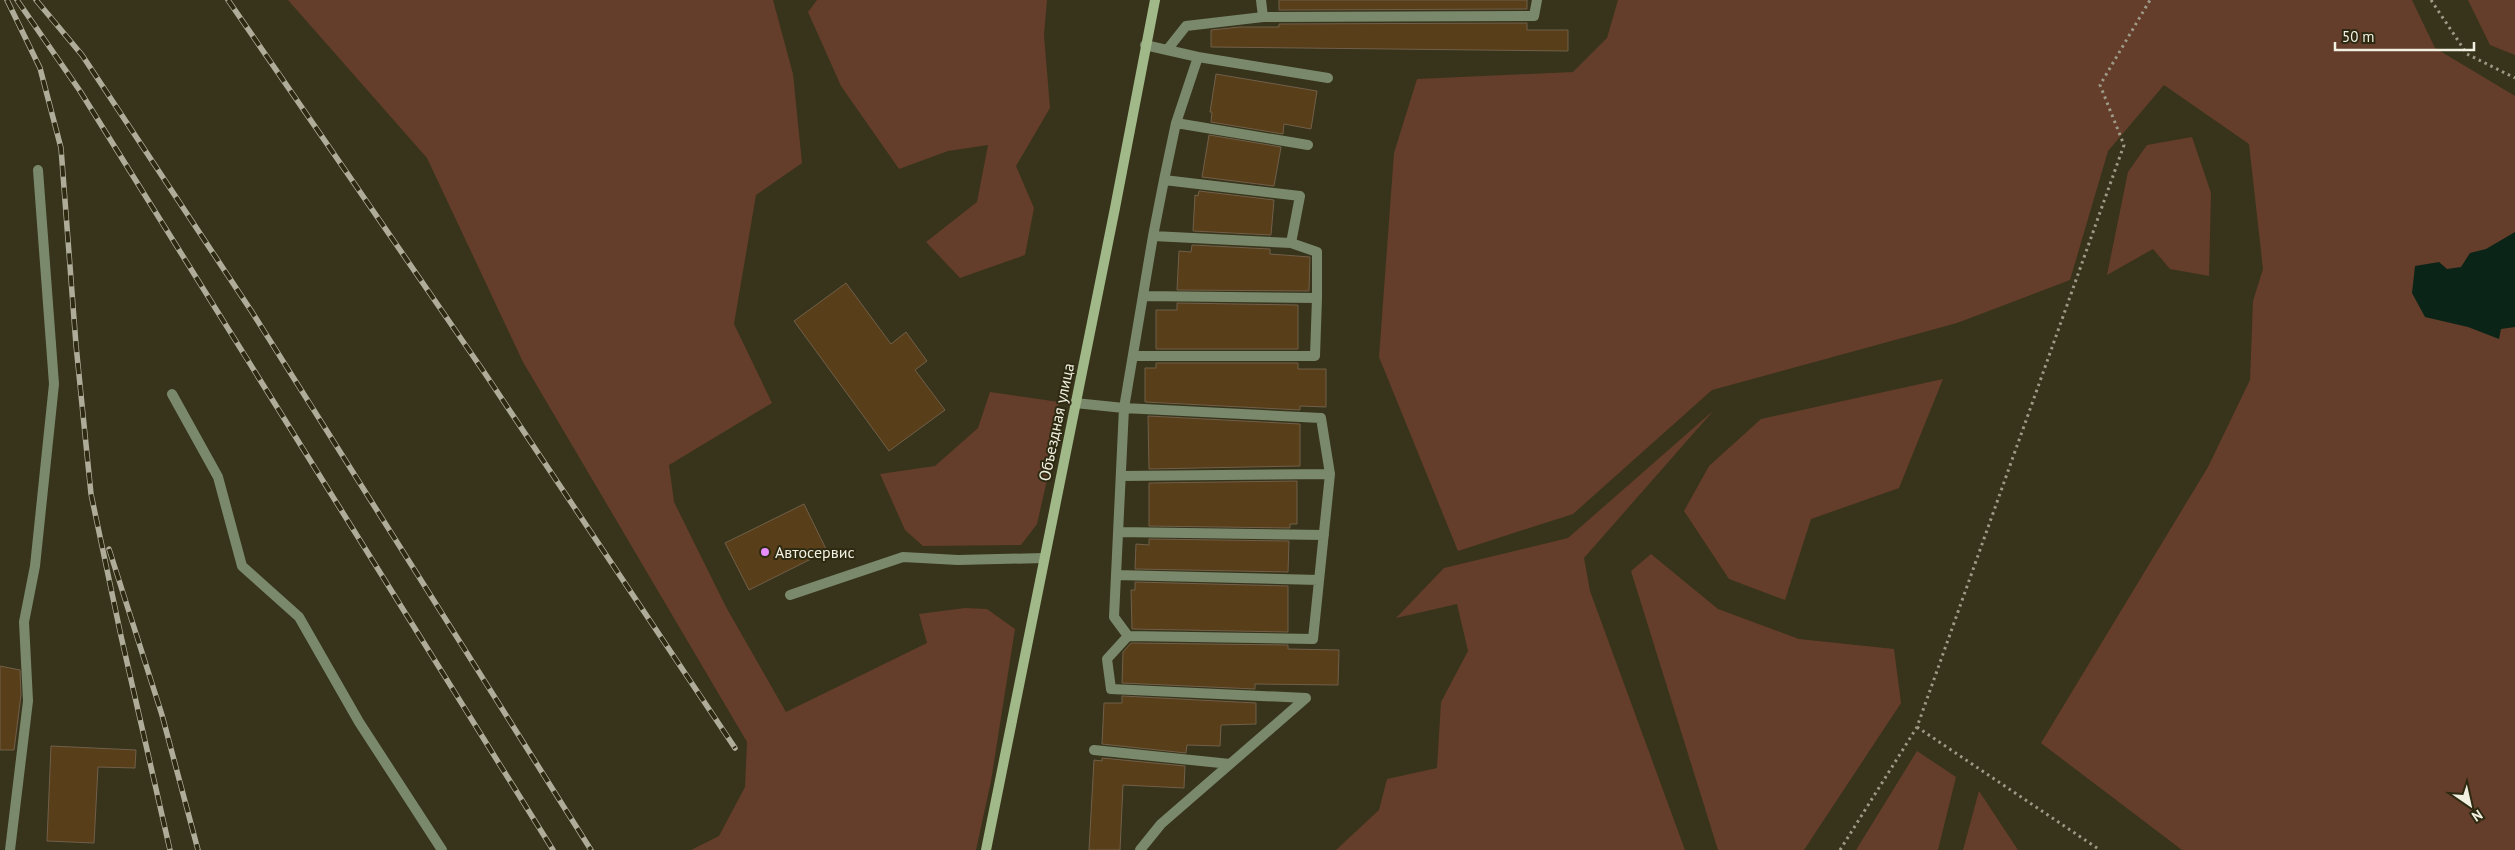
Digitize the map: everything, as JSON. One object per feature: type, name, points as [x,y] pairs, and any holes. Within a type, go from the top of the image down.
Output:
[{"type":"main road","name":"Объездная улица","points":[[986,850],[1155,0]]},
{"type":"lane","points":[[1260,0],[1262,17]]},
{"type":"lane","points":[[1167,50],[1186,26],[1262,17],[1534,16],[1537,0]]},
{"type":"lane","points":[[1145,45],[1198,57],[1328,78]]},
{"type":"lane","points":[[1128,636],[1114,617],[1124,408],[1153,236],[1176,123],[1198,57]]},
{"type":"lane","points":[[1176,123],[1308,145]]},
{"type":"lane","points":[[10,850],[28,701],[24,622],[35,566],[54,384],[38,170]]},
{"type":"lane","points":[[1164,180],[1300,196],[1291,243]]},
{"type":"lane","points":[[1133,356],[1315,356],[1317,252],[1291,243],[1153,236]]},
{"type":"lane","points":[[1143,296],[1317,298]]},
{"type":"lane","points":[[172,394],[218,477],[242,566],[299,617],[359,722],[442,850]]},
{"type":"lane","points":[[1076,404],[1320,418],[1330,474],[1313,639],[1128,636],[1107,659],[1111,689],[1306,698],[1161,824],[1140,850]]},
{"type":"lane","points":[[1121,476],[1330,474]]},
{"type":"lane","points":[[1118,532],[1324,535]]},
{"type":"lane","points":[[790,595],[903,557],[958,560],[1044,558]]},
{"type":"lane","points":[[1116,574],[1319,580]]},
{"type":"lane","points":[[1094,750],[1230,764]]},
{"type":"path","points":[[1840,850],[1917,727],[2124,145],[2100,85],[2150,0]]},
{"type":"path","points":[[2431,0],[2467,54],[2515,78]]},
{"type":"path","points":[[1917,727],[2100,850]]},
{"type":"shaded area","points":[[288,0],[773,0],[793,74],[802,163],[756,195],[734,324],[772,403],[669,465],[674,502],[726,607],[786,712],[927,643],[919,614],[965,608],[987,609],[1015,629],[991,781],[976,850],[691,850],[719,836],[745,787],[747,742],[523,362],[427,158]]},
{"type":"shaded area","points":[[817,0],[1047,0],[1044,35],[1050,108],[1016,166],[1034,208],[1025,255],[960,278],[926,242],[977,202],[988,145],[948,151],[899,169],[841,86],[808,12]]},
{"type":"shaded area","points":[[1618,0],[2412,0],[2435,48],[2515,96],[2515,850],[2182,850],[2041,743],[2208,467],[2250,380],[2253,301],[2263,269],[2249,144],[2164,85],[2108,151],[2070,280],[1957,323],[1712,390],[1573,514],[1458,551],[1379,357],[1394,153],[1417,79],[1573,72],[1607,38]]},
{"type":"shaded area","points":[[2468,0],[2515,0],[2515,55],[2490,45]]},
{"type":"shaded area","points":[[2192,137],[2211,193],[2209,276],[2170,269],[2153,249],[2107,275],[2128,172],[2147,145]]},
{"type":"shaded area","points":[[2515,232],[2515,327],[2501,329],[2499,339],[2468,327],[2425,317],[2412,293],[2415,266],[2439,262],[2447,269],[2461,267],[2470,253],[2486,249]]},
{"type":"shaded area","points":[[1943,379],[1899,488],[1811,519],[1785,600],[1729,579],[1684,511],[1709,466],[1761,419]]},
{"type":"shaded area","points":[[990,392],[1059,402],[1051,462],[1037,524],[1021,545],[923,546],[905,530],[880,474],[935,466],[978,428]]},
{"type":"shaded area","points":[[1714,410],[1584,558],[1590,591],[1685,850],[1336,850],[1379,810],[1387,779],[1437,768],[1441,702],[1468,651],[1457,604],[1396,618],[1444,568],[1568,538]]},
{"type":"shaded area","points":[[1651,554],[1718,609],[1799,639],[1894,649],[1901,703],[1804,850],[1718,850],[1631,571]]},
{"type":"shaded area","points":[[1917,751],[1956,777],[1938,850],[1856,850]]},
{"type":"shaded area","points":[[1979,791],[2018,850],[1963,850]]},
{"type":"building","points":[[1279,0],[1527,0],[1527,9],[1279,10]]},
{"type":"building","points":[[1527,23],[1527,30],[1568,30],[1568,51],[1211,47],[1211,30],[1240,27],[1279,27],[1279,24]]},
{"type":"building","points":[[1216,74],[1317,91],[1311,129],[1284,124],[1283,134],[1211,122],[1212,112],[1210,112]]},
{"type":"building","points":[[1209,135],[1281,147],[1274,186],[1202,177]]},
{"type":"building","points":[[1199,191],[1274,200],[1271,235],[1193,231],[1195,195],[1198,196]]},
{"type":"building","points":[[1192,245],[1270,249],[1270,254],[1310,257],[1309,291],[1177,290],[1179,251],[1191,252]]},
{"type":"building","points":[[846,283],[891,344],[906,332],[927,361],[915,370],[945,410],[889,451],[794,321]]},
{"type":"building","points":[[1177,303],[1298,305],[1298,349],[1156,349],[1156,310],[1177,310]]},
{"type":"building","points":[[1156,363],[1298,363],[1298,369],[1326,369],[1326,407],[1300,406],[1300,410],[1145,402],[1145,368],[1156,368]]},
{"type":"building","points":[[1148,416],[1300,424],[1300,466],[1149,469]]},
{"type":"building","points":[[1297,481],[1297,524],[1290,524],[1290,528],[1149,526],[1149,483]]},
{"type":"building","points":[[804,504],[827,551],[749,590],[725,543]]},
{"type":"building","points":[[1149,539],[1289,541],[1288,572],[1135,569],[1136,544],[1149,545]]},
{"type":"building","points":[[1135,582],[1288,586],[1288,632],[1132,629],[1131,590],[1135,590]]},
{"type":"building","points":[[1131,643],[1288,645],[1288,649],[1339,650],[1338,685],[1255,684],[1255,689],[1122,683],[1123,652]]},
{"type":"building","points":[[0,666],[20,670],[21,695],[14,750],[0,750]]},
{"type":"building","points":[[1122,696],[1256,703],[1256,724],[1221,725],[1220,746],[1187,745],[1186,753],[1102,744],[1104,703],[1122,703]]},
{"type":"building","points":[[51,746],[136,750],[135,768],[98,767],[94,843],[47,841]]},
{"type":"building","points":[[1102,758],[1185,766],[1184,788],[1123,785],[1120,850],[1089,850],[1094,760],[1102,761]]},
{"type":"railway","points":[[7,0],[40,68],[61,148],[76,345],[91,494],[170,850]]},
{"type":"railway","points":[[17,0],[80,91],[553,850]]},
{"type":"railway","points":[[36,0],[82,55],[252,312],[591,850]]},
{"type":"railway","points":[[228,0],[484,372],[735,748]]},
{"type":"railway","points":[[109,549],[162,715],[198,850]]},
{"type":"place","name":"Автосервис","points":[[765,552]]}]
